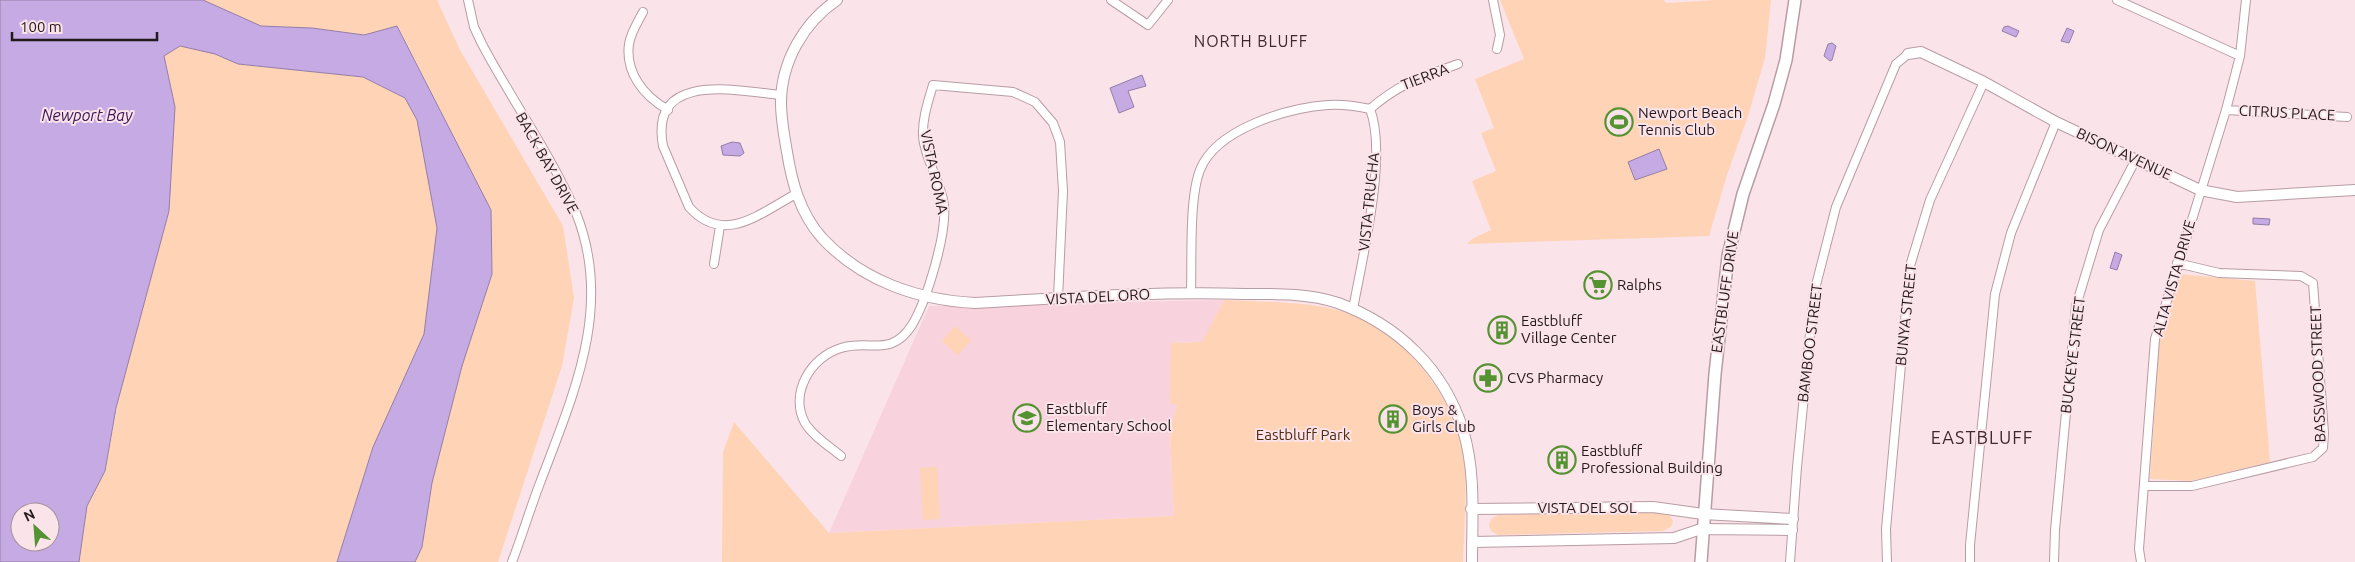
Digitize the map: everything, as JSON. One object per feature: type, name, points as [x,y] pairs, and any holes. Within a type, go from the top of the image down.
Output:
[{"type":"main road","name":"EASTBLUFF DRIVE","points":[[1700,562],[1718,338],[1728,256],[1743,194],[1779,87],[1788,50],[1795,0]]},
{"type":"street","name":"BACK BAY DRIVE","points":[[468,0],[474,27],[482,44],[553,168],[575,212],[587,246],[592,274],[590,324],[575,388],[512,562]]},
{"type":"street","name":"VISTA DEL ORO","points":[[837,0],[816,18],[804,33],[786,69],[782,95],[782,117],[790,175],[796,194],[813,226],[832,248],[850,263],[891,286],[924,296],[975,302],[1191,292],[1297,295],[1336,303],[1382,323],[1413,348],[1432,370],[1449,395],[1457,413],[1468,451],[1472,562]]},
{"type":"street","points":[[1112,0],[1148,25],[1168,0]]},
{"type":"street","points":[[1493,0],[1500,36],[1497,49]]},
{"type":"street","points":[[2116,0],[2240,56]]},
{"type":"street","name":"ALTA VISTA DRIVE","points":[[2141,562],[2139,549],[2155,339],[2226,110],[2240,56],[2246,0]]},
{"type":"street","points":[[643,12],[630,44],[631,64],[640,88],[648,97],[668,110]]},
{"type":"street","name":"BISON AVENUE","points":[[1908,54],[1922,52],[1984,82],[2056,122],[2200,190],[2237,197],[2355,190]]},
{"type":"street","name":"BAMBOO STREET","points":[[1790,562],[1814,293],[1836,207],[1896,64],[1908,54]]},
{"type":"street","name":"TIERRA","points":[[1370,109],[1391,91],[1409,80],[1458,64]]},
{"type":"street","name":"BUNYA STREET","points":[[1887,562],[1886,529],[1910,266],[1930,200],[1984,82]]},
{"type":"street","name":"VISTA ROMA","points":[[924,296],[942,235],[944,220],[941,190],[923,137],[926,110],[933,85],[1013,92],[1035,102],[1053,123],[1060,142],[1064,192],[1058,298]]},
{"type":"street","points":[[782,95],[697,89],[680,96],[668,110],[661,127],[661,137],[685,199],[696,214],[711,224],[720,226],[743,223],[796,194]]},
{"type":"street","points":[[1191,292],[1196,185],[1204,161],[1215,147],[1241,130],[1301,109],[1341,104],[1370,109]]},
{"type":"street","name":"VISTA TRUCHA","points":[[1353,309],[1367,233],[1375,172],[1373,118],[1370,109]]},
{"type":"street","name":"CITRUS PLACE","points":[[2226,110],[2347,117]]},
{"type":"street","points":[[1970,562],[1970,545],[1995,294],[2011,233],[2056,122]]},
{"type":"street","name":"BUCKEYE STREET","points":[[2054,562],[2054,530],[2076,306],[2099,230],[2136,159]]},
{"type":"street","points":[[714,264],[720,226]]},
{"type":"street","name":"BASSWOOD STREET","points":[[2144,486],[2192,486],[2313,457],[2323,448],[2324,433],[2313,283],[2301,276],[2219,273],[2177,263]]},
{"type":"street","points":[[841,456],[805,423],[799,403],[801,385],[805,377],[813,368],[839,348],[851,345],[881,346],[900,339],[913,324],[924,296]]},
{"type":"street","name":"VISTA DEL SOL","points":[[1471,509],[1653,507],[1703,514],[1793,519]]},
{"type":"street","name":"VISTA DEL SOL","points":[[1472,542],[1674,538],[1702,529],[1792,530]]},
{"type":"shaded area","name":"Eastbluff Elementary School","points":[[1224,300],[1202,342],[1172,343],[1177,405],[1170,432],[1174,516],[829,533],[929,306]]},
{"type":"green space","points":[[203,0],[437,0],[460,50],[563,226],[574,298],[562,366],[498,562],[415,562],[422,547],[432,483],[462,366],[492,274],[491,210],[398,26],[364,35],[312,28],[261,26]]},
{"type":"green space","name":"Newport Beach Tennis Club","points":[[1500,0],[1664,0],[1666,3],[1716,0],[1771,0],[1765,58],[1709,236],[1467,244],[1472,239],[1491,230],[1472,181],[1496,171],[1481,133],[1494,128],[1475,79],[1524,59]]},
{"type":"green space","points":[[180,46],[215,54],[238,64],[363,77],[405,98],[417,120],[437,228],[425,334],[373,447],[337,562],[79,562],[87,506],[105,471],[175,107],[164,56]]},
{"type":"green space","points":[[2178,274],[2255,281],[2270,462],[2191,481],[2150,479],[2159,343]]},
{"type":"green space","name":"Eastbluff Park","points":[[1224,300],[1299,304],[1344,312],[1364,320],[1382,331],[1414,359],[1440,393],[1459,433],[1465,480],[1463,562],[722,562],[723,452],[734,422],[829,533],[1174,516],[1170,432],[1177,405],[1170,403],[1171,343],[1202,342]]},
{"type":"green space","points":[[955,326],[971,340],[958,355],[942,341]]},
{"type":"green space","points":[[937,467],[940,519],[923,520],[920,468]]},
{"type":"green space","points":[[1662,511],[1668,513],[1673,521],[1671,527],[1663,531],[1498,535],[1491,531],[1489,525],[1491,519],[1498,515]]},
{"type":"water","name":"Newport Bay","points":[[0,0],[203,0],[261,26],[312,28],[364,35],[397,26],[491,210],[492,274],[462,366],[432,483],[422,547],[415,562],[337,562],[373,447],[424,334],[437,228],[417,120],[405,98],[363,77],[238,64],[215,54],[180,46],[164,56],[175,107],[169,211],[116,408],[105,471],[87,506],[79,562],[0,562]]},
{"type":"water","points":[[2008,26],[2019,31],[2016,37],[2002,31],[2004,27]]},
{"type":"water","points":[[2067,28],[2074,31],[2069,43],[2061,41]]},
{"type":"water","points":[[1832,43],[1836,46],[1830,61],[1824,56],[1828,44]]},
{"type":"water","points":[[1142,75],[1146,86],[1128,91],[1134,107],[1119,113],[1110,88]]},
{"type":"water","points":[[732,142],[740,143],[744,153],[740,156],[723,155],[721,146]]},
{"type":"water","points":[[1659,149],[1667,169],[1635,180],[1628,162]]},
{"type":"water","points":[[2253,218],[2270,219],[2269,225],[2253,224]]},
{"type":"water","points":[[2115,252],[2122,255],[2117,270],[2110,268]]},
{"type":"place","name":"Newport Beach Tennis Club","points":[[1619,122]]},
{"type":"place","name":"Ralphs","points":[[1598,285]]},
{"type":"place","name":"Eastbluff Village Center","points":[[1502,330]]},
{"type":"place","name":"CVS Pharmacy","points":[[1488,378]]},
{"type":"place","name":"Eastbluff Elementary School","points":[[1027,418]]},
{"type":"place","name":"Boys & Girls Club","points":[[1393,419]]},
{"type":"place","name":"Eastbluff Professional Building","points":[[1562,460]]},
{"type":"district","name":"NORTH BLUFF","points":[[1251,41]]},
{"type":"district","name":"EASTBLUFF","points":[[1982,438]]}]
